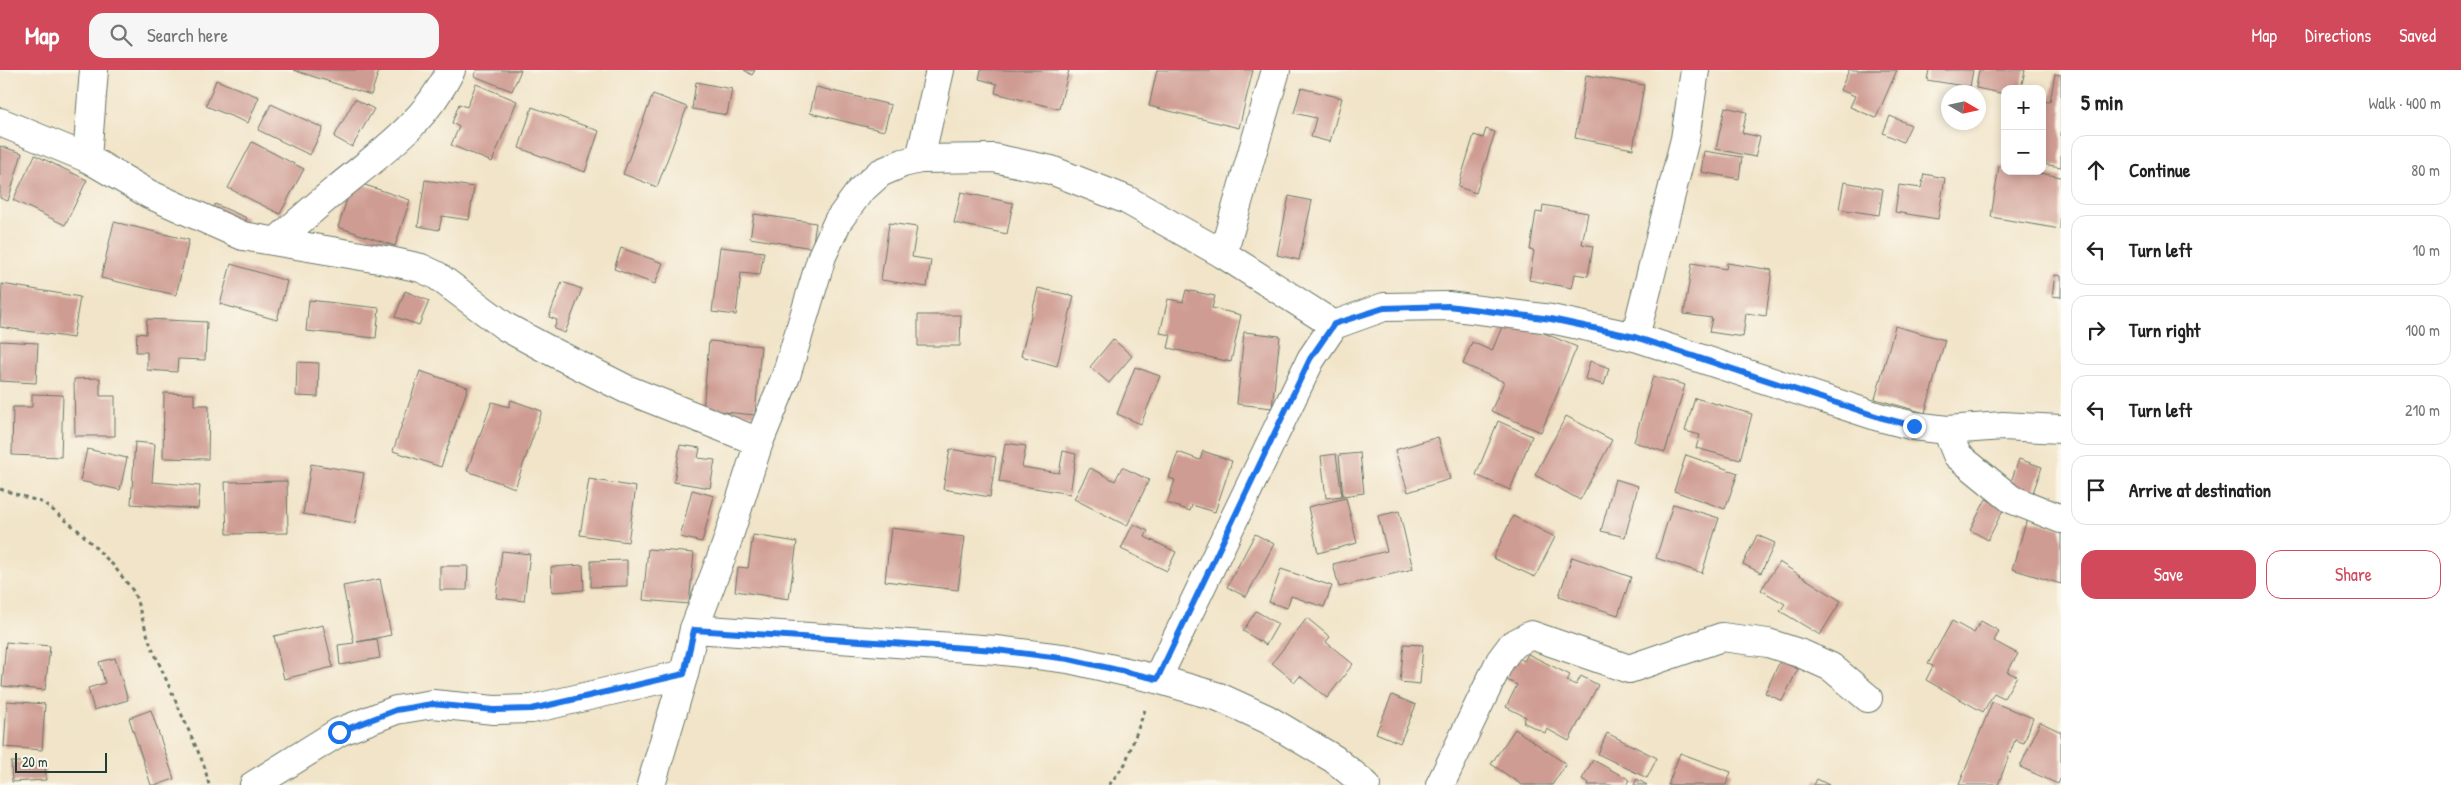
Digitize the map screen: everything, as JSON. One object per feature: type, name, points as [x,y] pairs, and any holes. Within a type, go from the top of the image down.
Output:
[{"type":"street","points":[[87,158],[94,70]]},
{"type":"street","points":[[277,241],[386,150],[420,118],[441,89],[451,70]]},
{"type":"street","points":[[920,158],[940,70]]},
{"type":"street","points":[[1224,254],[1276,70]]},
{"type":"street","points":[[1635,337],[1685,140],[1695,70]]},
{"type":"street","points":[[0,122],[87,158],[148,194],[243,236],[385,260],[429,272],[506,327],[553,352],[626,389],[758,442]]},
{"type":"street","points":[[651,785],[684,674],[694,630],[726,546],[758,442],[786,376],[822,256],[838,221],[860,191],[880,174],[903,163],[920,158],[994,158],[1051,170],[1127,200],[1224,254],[1334,324]]},
{"type":"street","points":[[1157,679],[1310,359],[1334,324],[1384,308],[1448,306],[1551,319],[1635,337],[1879,417],[1914,426],[1947,430],[2003,426],[2061,429]]},
{"type":"street","points":[[1947,430],[1957,454],[2011,499],[2061,520]]},
{"type":"street","points":[[694,630],[996,650],[1069,659],[1157,679],[1219,698],[1267,719],[1334,759],[1366,785]]},
{"type":"street","points":[[1440,785],[1500,661],[1512,645],[1530,635],[1629,669],[1722,637],[1768,643],[1802,654],[1832,667],[1868,698]]},
{"type":"street","points":[[254,785],[339,732],[396,710],[432,704],[494,710],[532,709],[684,674]]},
{"type":"path","points":[[0,489],[44,503],[79,531],[113,565],[134,592],[150,643],[204,766],[209,785]]},
{"type":"path","points":[[1109,785],[1124,764],[1157,679]]},
{"type":"building","points":[[293,70],[379,70],[371,95]]},
{"type":"building","points":[[476,70],[521,70],[512,91],[474,76]]},
{"type":"building","points":[[744,70],[755,70],[752,75]]},
{"type":"building","points":[[981,70],[1069,70],[1059,109],[995,93],[997,84],[979,79]]},
{"type":"building","points":[[1157,70],[1253,70],[1239,128],[1149,106]]},
{"type":"building","points":[[1849,70],[1897,70],[1876,118],[1850,107],[1855,96],[1840,90]]},
{"type":"building","points":[[1929,70],[1973,70],[1970,85],[1927,80]]},
{"type":"building","points":[[1979,70],[2025,70],[2022,85],[2001,85],[2001,93],[1986,90],[1986,85],[1976,85]]},
{"type":"building","points":[[2055,74],[2061,75],[2061,167],[2046,165],[2046,102],[2050,102]]},
{"type":"building","points":[[1586,75],[1644,85],[1633,149],[1575,138]]},
{"type":"building","points":[[216,80],[259,97],[248,123],[206,106]]},
{"type":"building","points":[[696,82],[732,89],[727,115],[692,109]]},
{"type":"building","points":[[476,84],[517,101],[492,162],[451,145],[459,127],[452,123],[459,104],[467,107]]},
{"type":"building","points":[[816,87],[891,105],[884,131],[810,113]]},
{"type":"building","points":[[1301,88],[1342,98],[1330,142],[1311,137],[1316,118],[1294,113]]},
{"type":"building","points":[[653,94],[687,107],[657,187],[623,174]]},
{"type":"building","points":[[355,99],[374,109],[352,147],[334,137]]},
{"type":"building","points":[[271,104],[323,128],[310,155],[258,130]]},
{"type":"building","points":[[532,107],[599,131],[585,172],[519,148]]},
{"type":"building","points":[[1725,107],[1747,112],[1742,133],[1760,137],[1755,157],[1716,149]]},
{"type":"building","points":[[1890,116],[1911,125],[1903,142],[1883,133]]},
{"type":"building","points":[[1486,129],[1495,132],[1476,193],[1458,187],[1474,135],[1483,138]]},
{"type":"building","points":[[252,142],[304,169],[280,214],[228,188]]},
{"type":"building","points":[[0,146],[22,153],[8,201],[0,198]]},
{"type":"building","points":[[1704,151],[1742,157],[1739,179],[1701,172]]},
{"type":"building","points":[[35,155],[87,180],[65,225],[13,200]]},
{"type":"building","points":[[1999,166],[2001,166],[2001,175],[2046,174],[2061,177],[2060,229],[1991,217]]},
{"type":"building","points":[[1924,174],[1945,178],[1938,219],[1895,212],[1899,185],[1921,188]]},
{"type":"building","points":[[425,180],[474,187],[469,220],[442,216],[439,230],[418,226]]},
{"type":"building","points":[[353,181],[410,200],[395,246],[338,227]]},
{"type":"building","points":[[1844,182],[1883,189],[1879,215],[1839,209]]},
{"type":"building","points":[[961,192],[1013,203],[1007,234],[954,223]]},
{"type":"building","points":[[1289,196],[1312,201],[1299,260],[1277,255]]},
{"type":"building","points":[[215,204],[247,218],[239,235],[207,221]]},
{"type":"building","points":[[1543,205],[1588,213],[1582,244],[1593,246],[1588,276],[1575,274],[1572,288],[1529,280],[1534,251],[1530,250],[1536,212],[1542,213]]},
{"type":"building","points":[[754,214],[816,223],[812,248],[750,238]]},
{"type":"building","points":[[114,222],[189,240],[176,295],[101,278]]},
{"type":"building","points":[[889,223],[917,227],[912,257],[931,260],[927,287],[881,280]]},
{"type":"building","points":[[720,247],[764,252],[760,275],[741,273],[736,315],[712,312]]},
{"type":"building","points":[[621,248],[663,263],[655,284],[614,269]]},
{"type":"building","points":[[1692,263],[1726,269],[1727,263],[1772,270],[1766,316],[1746,313],[1743,337],[1709,332],[1712,318],[1684,314]]},
{"type":"building","points":[[231,264],[287,281],[277,320],[220,304]]},
{"type":"building","points":[[2055,275],[2061,276],[2061,297],[2052,296]]},
{"type":"building","points":[[562,282],[582,289],[565,333],[554,329],[557,320],[549,317]]},
{"type":"building","points":[[2,284],[80,297],[73,338],[0,327]]},
{"type":"building","points":[[1038,288],[1074,296],[1057,366],[1021,356]]},
{"type":"building","points":[[1186,290],[1215,296],[1212,308],[1241,315],[1231,362],[1168,348],[1171,335],[1160,333],[1168,299],[1183,302]]},
{"type":"building","points":[[405,291],[429,301],[419,325],[395,317]]},
{"type":"building","points":[[309,300],[379,308],[376,338],[306,331]]},
{"type":"building","points":[[918,315],[961,315],[960,346],[918,346]]},
{"type":"building","points":[[1506,317],[1577,347],[1541,432],[1491,411],[1504,382],[1463,364],[1472,342],[1492,351]]},
{"type":"building","points":[[147,319],[207,322],[205,360],[178,359],[177,372],[147,370],[147,352],[136,352],[137,333],[146,334]]},
{"type":"building","points":[[1895,326],[1945,340],[1925,413],[1875,399]]},
{"type":"building","points":[[1244,332],[1280,336],[1272,408],[1237,404]]},
{"type":"building","points":[[1113,339],[1132,356],[1109,383],[1090,367]]},
{"type":"building","points":[[0,341],[38,343],[36,383],[0,381]]},
{"type":"building","points":[[709,341],[761,346],[755,415],[703,410]]},
{"type":"building","points":[[1590,361],[1609,368],[1604,385],[1585,379]]},
{"type":"building","points":[[297,362],[319,363],[318,397],[296,396]]},
{"type":"building","points":[[1135,367],[1160,376],[1141,424],[1117,414]]},
{"type":"building","points":[[420,371],[468,387],[441,467],[393,451]]},
{"type":"building","points":[[1653,376],[1685,385],[1665,452],[1634,442]]},
{"type":"building","points":[[100,378],[100,396],[115,396],[115,436],[75,436],[74,379]]},
{"type":"building","points":[[164,393],[194,394],[194,405],[209,405],[208,459],[163,458]]},
{"type":"building","points":[[32,394],[63,395],[61,457],[12,455],[13,407],[32,407]]},
{"type":"building","points":[[1695,398],[1752,414],[1740,460],[1696,448],[1700,435],[1685,431]]},
{"type":"building","points":[[511,400],[542,411],[515,488],[467,471],[492,402],[509,407]]},
{"type":"building","points":[[1566,416],[1612,440],[1580,500],[1535,475]]},
{"type":"building","points":[[1498,421],[1532,436],[1510,490],[1476,475]]},
{"type":"building","points":[[1438,437],[1450,479],[1408,492],[1395,450]]},
{"type":"building","points":[[135,442],[155,444],[152,482],[200,486],[198,509],[131,504]]},
{"type":"building","points":[[1005,443],[1026,446],[1022,467],[1059,473],[1063,451],[1076,454],[1070,494],[999,482]]},
{"type":"building","points":[[680,445],[700,448],[698,458],[715,460],[710,488],[674,482]]},
{"type":"building","points":[[87,449],[127,458],[120,490],[80,481]]},
{"type":"building","points":[[950,449],[996,457],[990,497],[943,489]]},
{"type":"building","points":[[1203,451],[1232,461],[1215,512],[1192,505],[1190,511],[1167,503],[1175,480],[1169,478],[1178,452],[1200,460]]},
{"type":"building","points":[[1360,453],[1364,493],[1343,496],[1339,455]]},
{"type":"building","points":[[1336,454],[1342,496],[1326,498],[1321,456]]},
{"type":"building","points":[[1686,455],[1738,473],[1725,509],[1674,491]]},
{"type":"building","points":[[2019,459],[2042,467],[2031,498],[2008,490]]},
{"type":"building","points":[[311,464],[364,473],[355,523],[303,514]]},
{"type":"building","points":[[1122,467],[1149,480],[1127,526],[1074,499],[1090,468],[1115,481]]},
{"type":"building","points":[[589,479],[636,487],[628,542],[580,535]]},
{"type":"building","points":[[1615,479],[1638,486],[1625,537],[1601,531]]},
{"type":"building","points":[[287,481],[288,533],[227,534],[225,482]]},
{"type":"building","points":[[692,490],[714,496],[702,542],[680,537]]},
{"type":"building","points":[[1346,498],[1357,543],[1318,553],[1308,507]]},
{"type":"building","points":[[1986,499],[2004,508],[1988,540],[1970,530]]},
{"type":"building","points":[[1673,504],[1719,518],[1702,573],[1656,558]]},
{"type":"building","points":[[1399,511],[1413,569],[1339,587],[1333,564],[1387,551],[1378,516]]},
{"type":"building","points":[[1513,516],[1555,537],[1535,577],[1493,558]]},
{"type":"building","points":[[2027,519],[2061,529],[2061,584],[2012,569]]},
{"type":"building","points":[[1133,524],[1148,531],[1145,537],[1176,552],[1167,571],[1121,549]]},
{"type":"building","points":[[891,528],[965,537],[958,590],[885,581]]},
{"type":"building","points":[[1255,534],[1274,544],[1246,597],[1227,587]]},
{"type":"building","points":[[753,535],[797,542],[789,599],[735,591],[738,567],[748,568]]},
{"type":"building","points":[[1757,535],[1775,543],[1761,573],[1743,564]]},
{"type":"building","points":[[648,549],[694,553],[689,604],[643,600]]},
{"type":"building","points":[[502,551],[530,554],[524,601],[496,598]]},
{"type":"building","points":[[1572,557],[1631,577],[1618,615],[1559,596]]},
{"type":"building","points":[[627,560],[627,586],[591,587],[591,561]]},
{"type":"building","points":[[1779,562],[1841,601],[1820,635],[1780,611],[1785,604],[1761,590]]},
{"type":"building","points":[[583,565],[584,590],[552,592],[551,567]]},
{"type":"building","points":[[440,566],[468,566],[467,590],[440,590]]},
{"type":"building","points":[[1281,569],[1332,586],[1324,607],[1291,596],[1287,608],[1269,602]]},
{"type":"building","points":[[380,579],[391,635],[357,642],[377,639],[380,658],[340,665],[338,645],[354,643],[343,586]]},
{"type":"building","points":[[1256,611],[1278,624],[1266,645],[1243,631]]},
{"type":"building","points":[[1307,618],[1330,637],[1326,642],[1353,664],[1327,698],[1300,676],[1295,682],[1272,663]]},
{"type":"building","points":[[1952,621],[1974,633],[1981,621],[1999,631],[1994,641],[2018,654],[2007,672],[2017,676],[2004,698],[1994,693],[1983,712],[1926,680],[1933,666],[1928,664]]},
{"type":"building","points":[[323,625],[333,667],[284,679],[274,636]]},
{"type":"building","points":[[6,642],[50,646],[45,690],[2,686]]},
{"type":"building","points":[[1404,644],[1423,645],[1420,684],[1400,682]]},
{"type":"building","points":[[1528,654],[1570,675],[1567,681],[1576,685],[1581,676],[1598,685],[1569,741],[1547,729],[1545,733],[1523,722],[1526,717],[1506,707],[1517,685],[1505,679],[1517,657],[1524,661]]},
{"type":"building","points":[[115,658],[128,700],[94,710],[88,688],[105,683],[99,662]]},
{"type":"building","points":[[1780,661],[1798,669],[1782,701],[1765,693]]},
{"type":"building","points":[[1392,695],[1416,705],[1400,743],[1376,733]]},
{"type":"building","points":[[7,701],[45,704],[42,750],[4,747]]},
{"type":"building","points":[[1992,702],[2033,718],[2024,743],[2015,740],[1998,785],[1959,785]]},
{"type":"building","points":[[151,710],[174,779],[157,785],[151,785],[129,718]]},
{"type":"building","points":[[2040,722],[2061,732],[2061,777],[2058,784],[2020,767]]},
{"type":"building","points":[[1515,729],[1566,764],[1552,785],[1522,785],[1491,764]]},
{"type":"building","points":[[1607,733],[1657,758],[1647,778],[1598,754]]},
{"type":"building","points":[[1680,753],[1731,772],[1726,785],[1668,785]]},
{"type":"building","points":[[1593,760],[1630,780],[1627,785],[1588,785],[1589,783],[1582,779]]},
{"type":"building","points":[[11,762],[45,762],[46,780],[12,782]]},
{"type":"building","points":[[1637,779],[1647,785],[1634,785]]},
{"type":"building","points":[[1817,779],[1829,785],[1814,785]]},
{"type":"route","points":[[339,732],[396,710],[432,704],[494,710],[532,709],[684,674],[694,630],[826,637],[996,650],[1069,659],[1157,679],[1310,359],[1334,324],[1384,308],[1448,306],[1551,319],[1635,337],[1879,417],[1914,426]]}]
